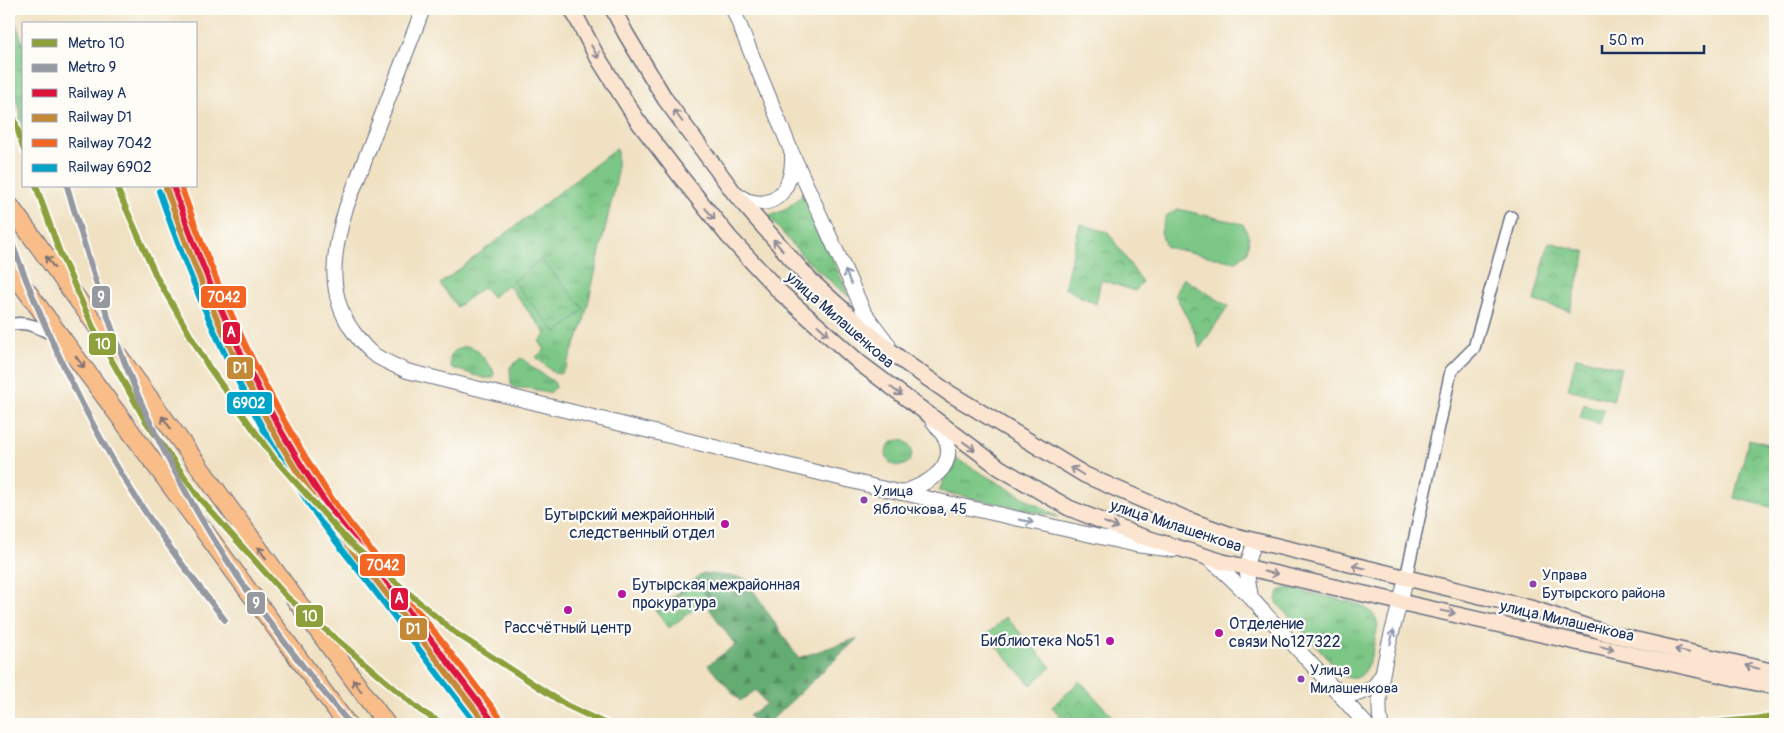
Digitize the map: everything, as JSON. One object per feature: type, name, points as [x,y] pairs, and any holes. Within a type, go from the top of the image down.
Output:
[{"type":"main road","name":"улица Милашенкова","points":[[572,9],[595,53],[638,120],[729,237],[780,292],[861,364],[930,417],[1000,468],[1069,508],[1137,535],[1207,558],[1246,568],[1775,687]]},
{"type":"main road","name":"улица Милашенкова","points":[[613,9],[665,99],[735,194],[810,280],[870,334],[904,361],[949,393],[1085,476],[1186,519],[1231,535],[1534,609],[1606,633],[1775,672]]},
{"type":"main road","points":[[9,204],[386,724]]},
{"type":"main road","points":[[9,267],[347,724]]},
{"type":"street","points":[[424,9],[346,208],[337,238],[334,259],[335,283],[340,305],[352,330],[372,354],[408,371],[900,493],[1136,545],[1185,551]]},
{"type":"street","points":[[733,9],[792,153],[864,312],[881,336],[904,361]]},
{"type":"street","points":[[735,194],[749,201],[764,203],[776,198],[787,187],[793,171],[792,153]]},
{"type":"street","points":[[1381,724],[1378,712],[1383,673],[1401,602],[1451,371],[1474,348],[1511,217]]},
{"type":"street","points":[[9,325],[21,323],[38,327],[65,343]]},
{"type":"street","points":[[900,493],[926,483],[944,467],[947,443],[930,417]]},
{"type":"street","points":[[1251,598],[1246,568],[1255,541]]},
{"type":"street","points":[[1207,558],[1251,598],[1366,724]]},
{"type":"street","points":[[1334,688],[1343,693],[1363,694],[1372,689],[1383,673]]},
{"type":"green space","points":[[9,9],[11,9],[22,41],[22,129],[9,139],[9,125],[21,116],[9,73]]},
{"type":"green space","points":[[617,148],[617,177],[583,325],[565,369],[560,374],[554,373],[536,357],[545,350],[539,341],[546,334],[508,285],[492,297],[484,287],[457,307],[440,284]]},
{"type":"green space","points":[[803,194],[849,297],[806,260],[768,216],[785,210]]},
{"type":"green space","points":[[1178,209],[1243,224],[1249,237],[1247,253],[1235,262],[1166,247],[1161,232],[1166,216]]},
{"type":"green space","points":[[1080,224],[1108,232],[1142,282],[1135,291],[1101,280],[1096,304],[1064,288]]},
{"type":"green space","points":[[1549,242],[1586,252],[1570,311],[1534,301]]},
{"type":"green space","points":[[541,259],[584,309],[557,333],[513,282]]},
{"type":"green space","points":[[1183,278],[1228,306],[1200,348],[1194,331],[1175,294]]},
{"type":"green space","points":[[466,346],[476,349],[492,368],[493,378],[484,378],[452,368],[450,360],[452,354]]},
{"type":"green space","points":[[1576,357],[1621,368],[1613,401],[1568,389]]},
{"type":"green space","points":[[521,358],[554,382],[556,387],[550,393],[528,388],[515,388],[511,385],[510,367]]},
{"type":"green space","points":[[1584,404],[1604,410],[1600,424],[1580,418]]},
{"type":"green space","points":[[1749,439],[1775,446],[1775,508],[1734,498]]},
{"type":"green space","points":[[899,440],[908,444],[912,453],[908,462],[899,466],[890,462],[886,453],[890,444]]},
{"type":"green space","points":[[953,457],[1058,517],[939,491]]},
{"type":"green space","points":[[703,573],[745,578],[798,658],[858,638],[767,724],[757,724],[749,716],[766,704],[756,690],[740,701],[708,665],[735,645],[709,608],[713,604],[696,582],[657,612],[655,610]]},
{"type":"green space","points":[[696,581],[708,598],[669,628],[657,612]]},
{"type":"green space","points":[[1288,588],[1359,604],[1370,611],[1376,618],[1378,626],[1372,654],[1365,671],[1359,677],[1352,678],[1343,675],[1278,604],[1276,599],[1279,591]]},
{"type":"green space","points":[[1006,617],[1051,667],[1031,685],[986,635]]},
{"type":"green space","points":[[1080,681],[1119,724],[1068,724],[1052,707]]},
{"type":"metro line","name":"10","points":[[9,102],[22,144]]},
{"type":"metro line","name":"10","points":[[37,188],[60,253],[93,327],[145,420],[200,499],[287,597],[421,711],[443,724]]},
{"type":"metro line","name":"9","points":[[68,188],[113,333],[148,418],[169,460],[214,540],[239,578],[292,652],[350,724]]},
{"type":"metro line","name":"10","points":[[117,188],[157,278],[208,366],[274,458],[350,543],[454,632],[566,705],[606,724]]},
{"type":"metro line","name":"9","points":[[9,235],[48,332],[93,425],[162,537],[225,620]]},
{"type":"metro line","name":"10","points":[[1699,724],[1775,717]]},
{"type":"rail line","name":"D1","points":[[166,188],[196,269],[230,348],[269,425],[291,462],[337,531],[486,724]]},
{"type":"rail line","name":"A","points":[[174,188],[203,267],[237,346],[298,460],[336,517],[495,724]]},
{"type":"rail line","name":"7042","points":[[182,188],[195,226],[244,342],[303,454],[348,522],[501,719]]},
{"type":"rail line","name":"6902","points":[[159,191],[206,313],[263,430],[285,467],[324,525],[476,724]]},
{"type":"place","name":"Улица Яблочкова, 45","points":[[864,500]]},
{"type":"place","name":"Бутырский межрайонный следственный отдел","points":[[725,524]]},
{"type":"place","name":"Управа Бутырского района","points":[[1533,584]]},
{"type":"place","name":"Бутырская межрайонная прокуратура","points":[[622,594]]},
{"type":"place","name":"Рассчётный центр","points":[[568,610]]},
{"type":"place","name":"Отделение связи №127322","points":[[1219,633]]},
{"type":"place","name":"Библиотека №51","points":[[1110,641]]},
{"type":"place","name":"Улица Милашенкова","points":[[1301,679]]}]
